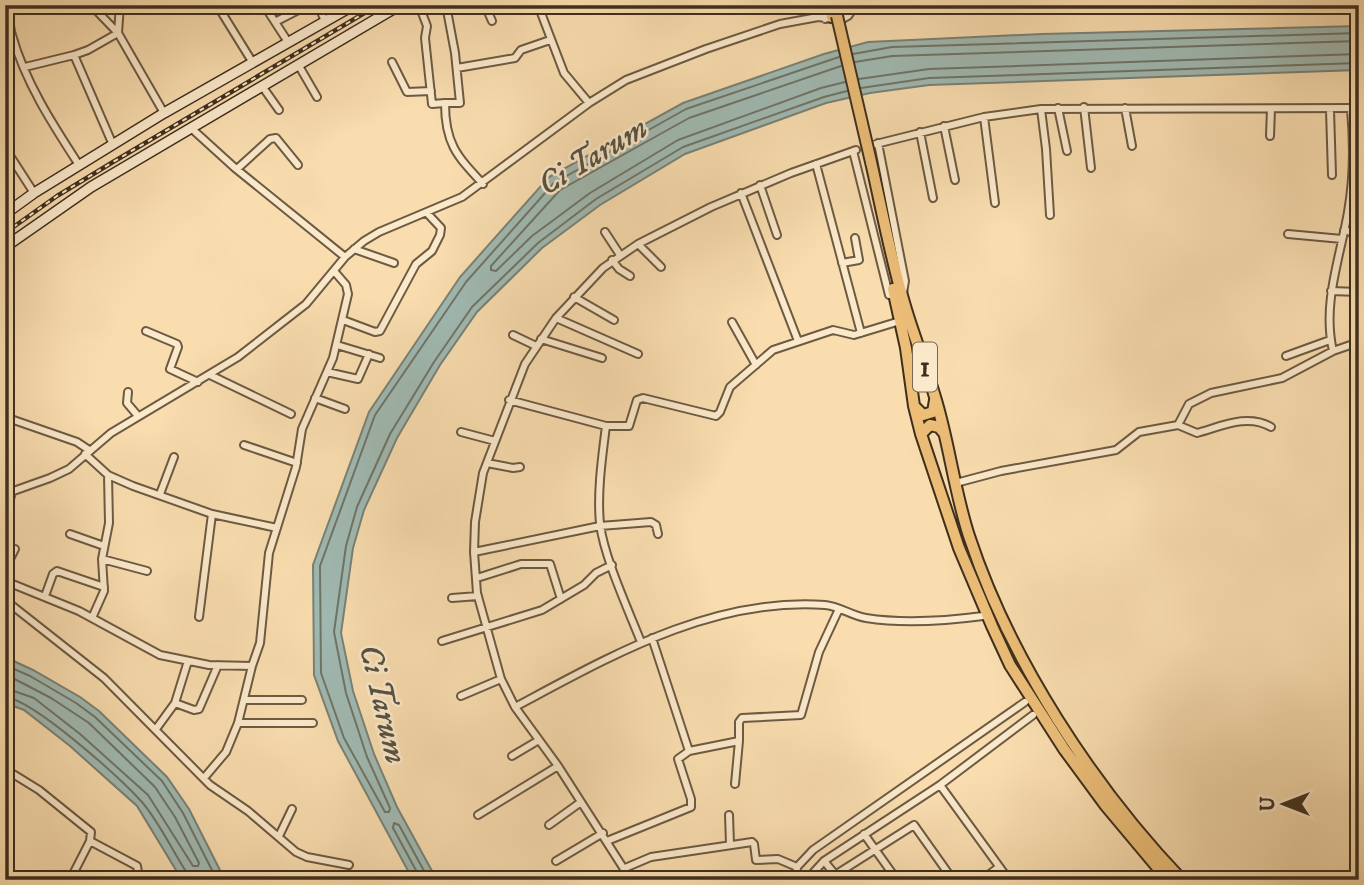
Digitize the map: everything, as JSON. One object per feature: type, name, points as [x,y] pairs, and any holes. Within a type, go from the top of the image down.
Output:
[{"type":"main road","points":[[5,214],[34,193],[164,113],[354,5]]},
{"type":"main road","points":[[5,247],[81,193],[400,5]]},
{"type":"main road","name":"1","points":[[829,14],[902,296],[935,398],[975,551],[995,604],[1020,656],[1107,791],[1132,824],[1182,880]]},
{"type":"main road","name":"1","points":[[868,162],[914,406],[959,548],[1010,665],[1106,806],[1168,880]]},
{"type":"main road","points":[[914,406],[923,415],[930,415],[935,398]]},
{"type":"main road","points":[[921,434],[930,425],[939,427],[944,433]]},
{"type":"street","points":[[53,5],[7,7],[12,36],[25,67],[50,120],[79,165]]},
{"type":"street","points":[[91,5],[118,33],[164,113]]},
{"type":"street","points":[[118,33],[120,5]]},
{"type":"street","points":[[217,5],[253,62]]},
{"type":"street","points":[[264,5],[288,42]]},
{"type":"street","points":[[275,22],[308,5]]},
{"type":"street","points":[[318,5],[325,21]]},
{"type":"street","points":[[419,5],[427,27],[425,38],[432,104],[460,103],[446,5]]},
{"type":"street","points":[[485,5],[492,21]]},
{"type":"street","points":[[538,5],[564,74],[589,103]]},
{"type":"street","points":[[821,5],[835,21],[844,19],[856,5]]},
{"type":"street","points":[[5,517],[9,493],[62,472],[111,433],[210,375],[276,329],[306,304],[354,249],[379,232],[462,197],[483,184],[589,103],[626,80],[756,32],[829,14]]},
{"type":"street","points":[[25,67],[88,50],[118,33]]},
{"type":"street","points":[[457,68],[515,58],[519,51],[550,40]]},
{"type":"street","points":[[74,55],[113,145]]},
{"type":"street","points":[[392,62],[407,92],[431,91]]},
{"type":"street","points":[[299,66],[317,97]]},
{"type":"street","points":[[262,86],[279,110]]},
{"type":"street","points":[[445,103],[454,151],[483,184]]},
{"type":"street","points":[[1084,107],[1091,168]]},
{"type":"street","points":[[1058,108],[1067,151]]},
{"type":"street","points":[[1125,108],[1132,146]]},
{"type":"street","points":[[1041,109],[1050,215]]},
{"type":"street","points":[[902,296],[905,281],[875,144],[984,117],[1041,109],[1355,109],[1352,186],[1331,291],[1332,351]]},
{"type":"street","points":[[1270,109],[1270,136]]},
{"type":"street","points":[[1303,109],[1304,120]]},
{"type":"street","points":[[1330,110],[1332,175]]},
{"type":"street","points":[[984,117],[995,203]]},
{"type":"street","points":[[944,127],[955,180]]},
{"type":"street","points":[[191,128],[345,257]]},
{"type":"street","points":[[920,132],[933,198]]},
{"type":"street","points":[[237,169],[270,139],[276,138],[298,165]]},
{"type":"street","points":[[5,148],[34,193]]},
{"type":"street","points":[[509,400],[607,426],[629,426],[637,400],[643,398],[716,416],[720,412],[727,390],[773,350],[836,329],[851,335],[861,334],[898,322],[854,151],[741,193],[638,244],[612,260],[574,297],[536,346],[509,400],[487,463],[477,500],[474,552],[478,596],[501,679],[515,707],[603,833],[631,880]]},
{"type":"street","points":[[816,164],[861,334]]},
{"type":"street","points":[[760,185],[777,235]]},
{"type":"street","points":[[741,193],[798,341]]},
{"type":"street","points":[[343,320],[374,332],[380,331],[418,261],[431,253],[440,235],[441,228],[427,213]]},
{"type":"street","points":[[1344,230],[1359,234]]},
{"type":"street","points":[[605,232],[620,255]]},
{"type":"street","points":[[1289,234],[1342,239]]},
{"type":"street","points":[[842,263],[859,261],[855,238]]},
{"type":"street","points":[[638,244],[661,267]]},
{"type":"street","points":[[354,249],[394,263]]},
{"type":"street","points":[[612,260],[630,276]]},
{"type":"street","points":[[204,778],[226,752],[238,723],[260,643],[266,563],[297,463],[302,429],[337,345],[348,290],[334,271]]},
{"type":"street","points":[[1331,291],[1359,292]]},
{"type":"street","points":[[574,297],[614,320]]},
{"type":"street","points":[[556,318],[638,354]]},
{"type":"street","points":[[732,322],[756,365]]},
{"type":"street","points":[[146,331],[177,344],[170,369],[198,382]]},
{"type":"street","points":[[513,335],[536,346]]},
{"type":"street","points":[[541,339],[602,358]]},
{"type":"street","points":[[1286,356],[1330,340]]},
{"type":"street","points":[[1178,425],[1193,401],[1211,393],[1287,376],[1332,351],[1359,342]]},
{"type":"street","points":[[337,345],[380,358]]},
{"type":"street","points":[[327,372],[358,379],[369,354]]},
{"type":"street","points":[[210,375],[291,414]]},
{"type":"street","points":[[128,393],[127,403],[138,416]]},
{"type":"street","points":[[315,398],[345,409]]},
{"type":"street","points":[[5,417],[76,442],[108,475],[133,486],[212,514],[277,528]]},
{"type":"street","points":[[956,483],[1002,471],[1116,450],[1136,433],[1178,425],[1197,433],[1221,425],[1247,422],[1260,422],[1271,426]]},
{"type":"street","points":[[607,426],[601,469],[600,526],[641,642]]},
{"type":"street","points":[[461,432],[495,440]]},
{"type":"street","points":[[244,445],[297,463]]},
{"type":"street","points":[[160,494],[174,457]]},
{"type":"street","points":[[487,463],[520,467]]},
{"type":"street","points":[[92,618],[103,596],[102,559],[110,512],[108,475]]},
{"type":"street","points":[[199,617],[212,514]]},
{"type":"street","points":[[474,552],[600,526],[650,522],[656,525],[658,534]]},
{"type":"street","points":[[70,534],[104,546]]},
{"type":"street","points":[[5,563],[8,563],[15,549]]},
{"type":"street","points":[[102,559],[147,571]]},
{"type":"street","points":[[477,578],[521,564],[551,564],[561,599]]},
{"type":"street","points":[[442,641],[542,610],[612,565]]},
{"type":"street","points":[[45,596],[53,574],[57,571],[104,587]]},
{"type":"street","points":[[5,581],[92,618],[154,652],[188,661],[252,666]]},
{"type":"street","points":[[452,598],[478,596]]},
{"type":"street","points":[[5,600],[104,678],[204,778],[302,855],[349,865]]},
{"type":"street","points":[[515,707],[641,642],[754,607],[825,605],[862,618],[883,620],[983,617]]},
{"type":"street","points":[[735,784],[742,718],[801,715],[816,661],[839,609]]},
{"type":"street","points":[[652,638],[688,751]]},
{"type":"street","points":[[156,729],[175,703],[188,661]]},
{"type":"street","points":[[175,703],[194,710],[199,709],[218,665]]},
{"type":"street","points":[[461,696],[501,679]]},
{"type":"street","points":[[244,700],[302,700]]},
{"type":"street","points":[[796,880],[797,867],[813,850],[1025,702]]},
{"type":"street","points":[[811,880],[813,873],[824,861],[940,785],[1033,715]]},
{"type":"street","points":[[238,723],[313,723]]},
{"type":"street","points":[[512,756],[539,740]]},
{"type":"street","points":[[607,841],[691,807],[678,759],[688,751],[739,741]]},
{"type":"street","points":[[478,815],[558,766]]},
{"type":"street","points":[[5,769],[39,790],[90,830],[90,841],[70,880]]},
{"type":"street","points":[[940,785],[1009,880]]},
{"type":"street","points":[[892,795],[903,810]]},
{"type":"street","points":[[548,825],[581,802]]},
{"type":"street","points":[[279,836],[292,809]]},
{"type":"street","points":[[729,815],[730,844]]},
{"type":"street","points":[[824,861],[836,878],[914,825],[953,880]]},
{"type":"street","points":[[556,861],[603,833]]},
{"type":"street","points":[[864,834],[897,880]]},
{"type":"street","points":[[90,841],[136,866],[138,872],[134,880]]},
{"type":"street","points":[[625,868],[651,858],[752,842],[756,860],[778,859],[797,867]]},
{"type":"street","points":[[982,880],[999,867]]},
{"type":"water","name":"Ci Tarum","points":[[1359,26],[1359,70],[929,85],[870,93],[826,103],[685,154],[600,205],[542,248],[477,312],[440,365],[397,438],[364,510],[353,548],[341,633],[353,691],[374,754],[397,807],[437,880],[413,880],[338,741],[314,675],[313,565],[369,412],[460,277],[549,177],[683,103],[824,54],[868,42],[1042,34]]},
{"type":"water","points":[[5,657],[80,697],[99,711],[167,777],[189,809],[225,880],[182,880],[137,806],[70,746],[24,710],[5,703]]},
{"type":"railway","points":[[5,233],[57,196],[378,5]]}]
